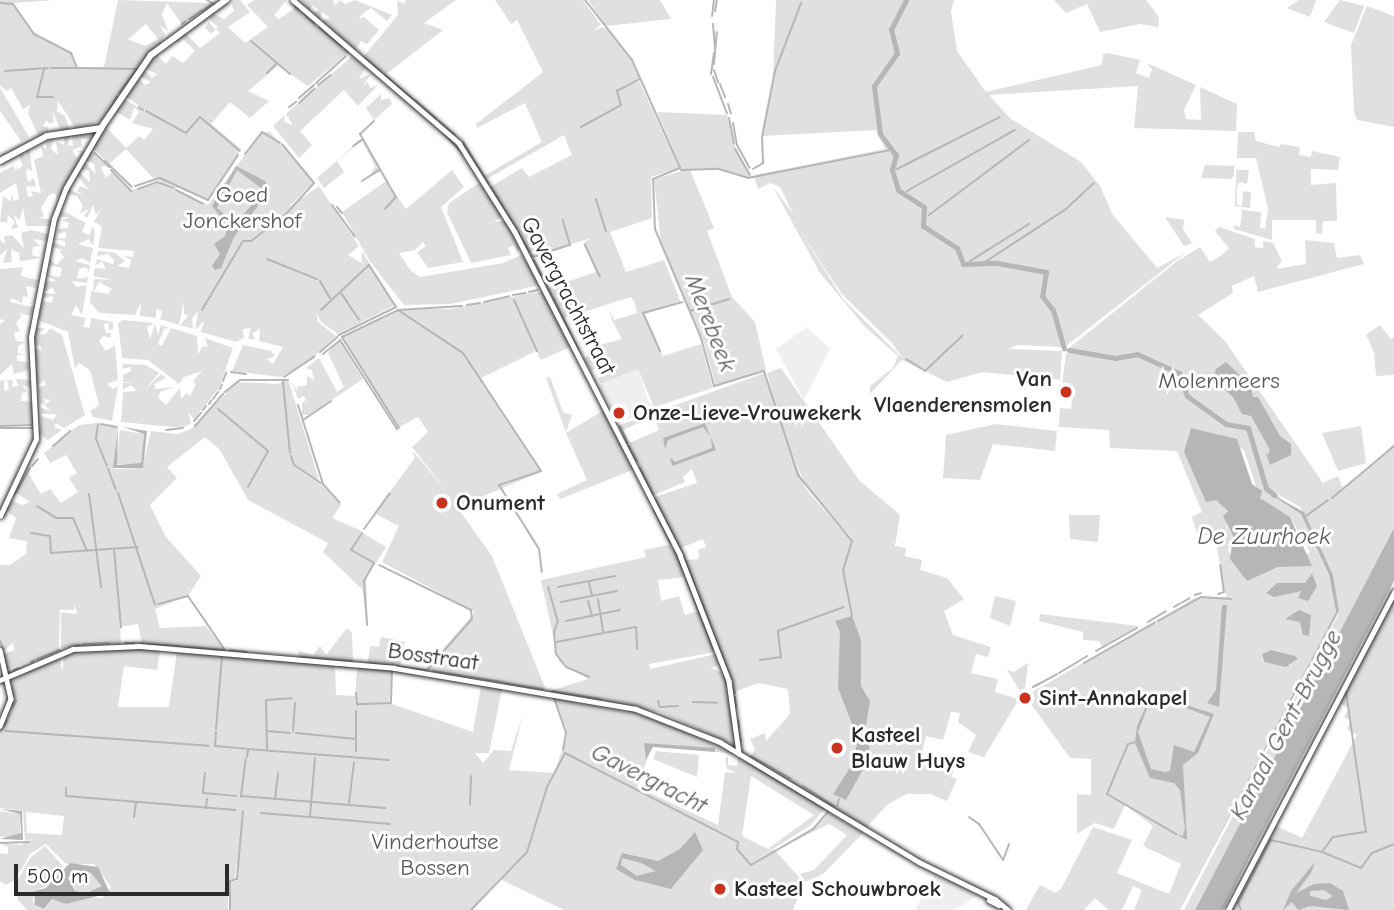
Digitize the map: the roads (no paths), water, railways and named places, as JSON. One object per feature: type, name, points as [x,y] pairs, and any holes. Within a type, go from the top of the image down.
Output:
[{"type":"main road","points":[[0,161],[47,136],[101,128],[150,55],[226,0]]},
{"type":"street","name":"Gavergrachtstraat","points":[[293,0],[455,139],[515,232],[680,555],[731,688],[739,754]]},
{"type":"street","points":[[0,516],[36,439],[31,337],[54,219],[66,188],[101,128]]},
{"type":"street","points":[[1228,910],[1394,592]]},
{"type":"street","name":"Bosstraat","points":[[0,680],[63,652],[109,646],[394,668],[636,709],[693,729],[989,900],[995,899],[1008,910]]},
{"type":"street","points":[[0,650],[10,699],[0,726]]},
{"type":"water","points":[[236,166],[265,181],[270,190],[234,237],[221,268],[215,270],[212,266],[220,254],[214,244],[225,236],[228,226],[212,206]],"holes":[[[237,170],[265,191],[235,223],[217,208]]]},
{"type":"water","name":"Molenmeers","points":[[1226,362],[1251,386],[1253,397],[1258,397],[1280,436],[1291,444],[1291,455],[1270,465],[1265,451],[1268,455],[1270,450],[1251,416],[1242,414],[1233,397],[1213,379],[1216,369]]},
{"type":"water","points":[[705,423],[710,436],[703,427],[668,440],[665,449],[663,438]]},
{"type":"water","points":[[118,426],[117,465],[141,463],[144,434],[123,427],[147,431],[143,468],[113,468]]},
{"type":"water","name":"De Zuurhoek","points":[[1191,428],[1237,439],[1252,484],[1262,491],[1260,498],[1290,517],[1312,566],[1278,567],[1247,581],[1230,559],[1233,536],[1223,516],[1228,511],[1216,500],[1206,502],[1184,452]]},
{"type":"water","points":[[711,437],[716,450],[672,466],[670,457],[675,462],[712,448]]},
{"type":"water","points":[[1269,493],[1304,512],[1333,575],[1339,611],[1180,910],[1336,612],[1329,575],[1301,514]]},
{"type":"water","points":[[1394,528],[1394,581],[1223,910],[1195,910]]},
{"type":"water","points":[[1312,573],[1317,586],[1308,601],[1298,598],[1301,591],[1274,597],[1266,593],[1277,583],[1305,583]]},
{"type":"water","points":[[1222,605],[1227,605],[1219,707],[1207,703],[1216,690]]},
{"type":"water","points":[[1299,610],[1311,615],[1309,636],[1303,635],[1300,622],[1285,619]]},
{"type":"water","points":[[852,616],[861,640],[861,686],[870,701],[865,731],[870,741],[867,762],[846,800],[833,794],[853,763],[858,739],[838,688],[840,632],[835,621]]},
{"type":"water","points":[[1271,650],[1298,659],[1286,667],[1264,662],[1262,654]]},
{"type":"water","points":[[1168,699],[1214,714],[1198,753],[1183,765],[1187,840],[1176,834],[1183,836],[1185,828],[1180,790],[1174,783],[1150,778],[1135,743],[1137,726],[1146,706],[1154,700]],"holes":[[[1165,700],[1210,717],[1194,752],[1174,745],[1170,771],[1151,769],[1138,732],[1148,706]]]},
{"type":"water","points":[[644,743],[715,748],[715,752],[653,747],[646,760]]},
{"type":"water","points":[[0,809],[22,811],[23,840],[0,839],[21,833],[20,814]]},
{"type":"water","points":[[695,832],[703,850],[671,889],[635,880],[616,869],[622,853],[658,861],[680,849]],"holes":[[[622,858],[641,863],[656,871],[637,876],[621,865]]]},
{"type":"water","points":[[1315,862],[1311,873],[1296,893],[1314,884],[1330,883],[1343,891],[1349,910],[1310,906],[1298,910],[1292,902],[1283,910],[1291,891]],"holes":[[[1324,890],[1333,896],[1326,900],[1310,896],[1310,891]]]},
{"type":"water","points":[[70,863],[98,867],[110,893],[66,904],[52,899],[44,909],[35,905],[34,891],[46,888]],"holes":[[[74,870],[91,873],[102,886],[87,893],[75,891],[68,878]]]},
{"type":"waterway","points":[[207,0],[214,4]]},
{"type":"waterway","name":"Merebeek","points":[[585,0],[632,60],[680,168],[653,179],[655,229],[701,338],[714,386],[764,371],[798,475],[852,541],[843,570],[852,616]]},
{"type":"waterway","points":[[712,16],[714,0]]},
{"type":"waterway","points":[[715,11],[717,0]]},
{"type":"waterway","points":[[906,0],[891,29],[897,53],[874,86],[880,134],[896,155],[892,170],[898,190],[924,207],[923,226],[957,248],[963,264],[997,263],[1046,272],[1042,296],[1053,310],[1064,348]]},
{"type":"waterway","points":[[0,3],[13,4],[34,34],[71,53],[77,68],[137,69],[119,93]]},
{"type":"waterway","points":[[205,9],[213,3]]},
{"type":"waterway","points":[[753,169],[763,163],[762,137],[775,71],[801,3]]},
{"type":"waterway","points":[[295,7],[300,11]]},
{"type":"waterway","points":[[199,12],[204,10]]},
{"type":"waterway","points":[[305,15],[315,24]]},
{"type":"waterway","points":[[189,19],[194,16]]},
{"type":"waterway","points":[[713,24],[715,48]]},
{"type":"waterway","points":[[319,27],[342,47]]},
{"type":"waterway","points":[[714,64],[717,32]]},
{"type":"waterway","points":[[251,41],[290,74]]},
{"type":"waterway","points":[[345,49],[348,52]]},
{"type":"waterway","points":[[711,74],[714,53]]},
{"type":"waterway","points":[[316,83],[346,56]]},
{"type":"waterway","points":[[365,58],[381,72]]},
{"type":"waterway","points":[[267,73],[276,64]]},
{"type":"waterway","points":[[5,71],[48,68]]},
{"type":"waterway","points":[[51,68],[77,68]]},
{"type":"waterway","points":[[44,69],[37,97],[53,97]]},
{"type":"waterway","points":[[714,70],[718,82]]},
{"type":"waterway","points":[[318,85],[331,75]]},
{"type":"waterway","points":[[385,75],[413,99]]},
{"type":"waterway","points":[[713,77],[727,113]]},
{"type":"waterway","points":[[581,127],[621,105],[617,91],[640,79]]},
{"type":"waterway","points":[[720,84],[725,97]]},
{"type":"waterway","points":[[299,98],[314,85]]},
{"type":"waterway","points":[[299,103],[314,89]]},
{"type":"waterway","points":[[108,113],[117,96]]},
{"type":"waterway","points":[[403,97],[439,129]]},
{"type":"waterway","points":[[415,100],[437,119]]},
{"type":"waterway","points":[[289,107],[296,102]]},
{"type":"waterway","points":[[728,104],[731,114]]},
{"type":"waterway","points":[[139,107],[143,110]]},
{"type":"waterway","points":[[146,111],[186,133],[200,117],[240,151]]},
{"type":"waterway","points":[[897,169],[1000,117]]},
{"type":"waterway","points":[[729,118],[734,144]]},
{"type":"waterway","points":[[374,121],[360,134],[396,197],[385,209]]},
{"type":"waterway","points":[[439,121],[455,135]]},
{"type":"waterway","points":[[733,123],[737,145],[750,168]]},
{"type":"waterway","points":[[907,191],[1015,130]]},
{"type":"waterway","points":[[245,154],[262,132],[280,143]]},
{"type":"waterway","points":[[442,132],[464,155]]},
{"type":"waterway","points":[[353,146],[363,139]]},
{"type":"waterway","points":[[929,215],[1029,140]]},
{"type":"waterway","points":[[463,142],[473,158]]},
{"type":"waterway","points":[[202,310],[243,241],[251,241],[286,214],[314,183],[282,144]]},
{"type":"waterway","points":[[735,149],[750,175]]},
{"type":"waterway","points":[[681,170],[719,169],[748,178],[891,150]]},
{"type":"waterway","points":[[95,153],[109,167]]},
{"type":"waterway","points":[[135,186],[160,178],[208,200],[238,155]]},
{"type":"waterway","points":[[474,160],[489,184]]},
{"type":"waterway","points":[[105,161],[132,187]]},
{"type":"waterway","points":[[111,170],[132,192]]},
{"type":"waterway","points":[[362,181],[379,170]]},
{"type":"waterway","points":[[138,189],[157,182],[174,188]]},
{"type":"waterway","points":[[985,262],[1066,209],[1094,183]]},
{"type":"waterway","points":[[491,187],[514,225]]},
{"type":"waterway","points":[[176,190],[203,204]]},
{"type":"waterway","points":[[596,199],[606,231]]},
{"type":"waterway","points":[[332,205],[355,237]]},
{"type":"waterway","points":[[337,207],[342,213]]},
{"type":"waterway","points":[[551,251],[570,245],[563,220]]},
{"type":"waterway","points":[[970,261],[1029,224]]},
{"type":"waterway","points":[[515,227],[533,257],[549,252]]},
{"type":"waterway","points":[[585,245],[600,277]]},
{"type":"waterway","points":[[267,259],[317,279]]},
{"type":"waterway","points":[[534,260],[552,295]]},
{"type":"waterway","points":[[321,310],[369,265],[396,307],[339,335]]},
{"type":"waterway","points":[[320,281],[330,298]]},
{"type":"waterway","points":[[529,292],[538,290]]},
{"type":"waterway","points":[[341,293],[359,320]]},
{"type":"waterway","points":[[513,295],[526,293]]},
{"type":"waterway","points":[[484,302],[509,296]]},
{"type":"waterway","points":[[553,297],[578,349]]},
{"type":"waterway","points":[[690,311],[729,299]]},
{"type":"waterway","points":[[514,300],[537,351]]},
{"type":"waterway","points":[[660,351],[643,313],[683,302]]},
{"type":"waterway","points":[[467,305],[480,303]]},
{"type":"waterway","points":[[399,428],[342,337],[398,310],[462,306]]},
{"type":"waterway","points":[[398,310],[463,353],[541,471],[499,485],[539,549],[542,572]]},
{"type":"waterway","points":[[906,359],[925,371],[963,335]]},
{"type":"waterway","points":[[320,352],[337,337]]},
{"type":"waterway","points":[[323,354],[340,340],[397,429]]},
{"type":"waterway","points":[[568,340],[571,346]]},
{"type":"waterway","points":[[1069,350],[1115,358],[1137,354],[1179,373],[1187,396],[1226,424],[1248,428],[1266,488],[1274,495]]},
{"type":"waterway","points":[[284,377],[315,356]]},
{"type":"waterway","points":[[231,372],[246,374]]},
{"type":"waterway","points":[[223,381],[226,373]]},
{"type":"waterway","points":[[225,392],[240,380],[288,380]]},
{"type":"waterway","points":[[283,382],[290,453]]},
{"type":"waterway","points":[[220,389],[222,384]]},
{"type":"waterway","points":[[213,399],[218,392]]},
{"type":"waterway","points":[[195,426],[223,394]]},
{"type":"waterway","points":[[298,405],[303,420],[331,401]]},
{"type":"waterway","points":[[203,410],[206,406]]},
{"type":"waterway","points":[[218,409],[268,451],[248,487]]},
{"type":"waterway","points":[[194,421],[201,413]]},
{"type":"waterway","points":[[303,421],[323,484],[340,503]]},
{"type":"waterway","points":[[98,424],[96,439],[107,466]]},
{"type":"waterway","points":[[101,424],[117,427]]},
{"type":"waterway","points":[[0,426],[32,425]]},
{"type":"waterway","points":[[620,426],[628,443]]},
{"type":"waterway","points":[[0,428],[34,428]]},
{"type":"waterway","points":[[166,430],[183,428]]},
{"type":"waterway","points":[[53,446],[70,431]]},
{"type":"waterway","points":[[629,446],[637,461]]},
{"type":"waterway","points":[[1332,498],[1394,446]]},
{"type":"waterway","points":[[291,456],[294,465],[321,483]]},
{"type":"waterway","points":[[32,466],[38,459]]},
{"type":"waterway","points":[[15,494],[30,468]]},
{"type":"waterway","points":[[640,468],[643,474]]},
{"type":"waterway","points":[[108,469],[116,490]]},
{"type":"waterway","points":[[644,476],[653,495]]},
{"type":"waterway","points":[[118,493],[155,605]]},
{"type":"waterway","points":[[364,529],[390,493]]},
{"type":"waterway","points":[[89,494],[101,587]]},
{"type":"waterway","points":[[655,499],[680,549]]},
{"type":"waterway","points":[[1306,516],[1328,500]]},
{"type":"waterway","points":[[3,516],[9,504]]},
{"type":"waterway","points":[[37,506],[56,518],[73,518],[87,551]]},
{"type":"waterway","points":[[654,510],[671,543]]},
{"type":"waterway","points":[[31,533],[50,536],[51,553],[138,547]]},
{"type":"waterway","points":[[362,533],[351,550],[374,563],[364,581],[367,625]]},
{"type":"waterway","points":[[114,549],[121,628]]},
{"type":"waterway","points":[[681,551],[684,557]]},
{"type":"waterway","points":[[675,552],[686,577]]},
{"type":"waterway","points":[[685,559],[696,587]]},
{"type":"waterway","points":[[368,663],[427,670],[472,619],[471,610],[379,565]]},
{"type":"waterway","points":[[1218,594],[1224,592],[1220,565]]},
{"type":"waterway","points":[[558,587],[615,576]]},
{"type":"waterway","points":[[686,579],[690,589]]},
{"type":"waterway","points":[[589,583],[592,595]]},
{"type":"waterway","points":[[548,587],[558,621],[554,632],[556,654],[566,667],[589,677]]},
{"type":"waterway","points":[[696,589],[704,608]]},
{"type":"waterway","points":[[561,602],[617,591]]},
{"type":"waterway","points":[[691,591],[713,649]]},
{"type":"waterway","points":[[1195,595],[1201,593]]},
{"type":"waterway","points":[[158,604],[188,596],[225,650]]},
{"type":"waterway","points":[[1158,621],[1201,597],[1231,599]]},
{"type":"waterway","points":[[1181,603],[1190,598]]},
{"type":"waterway","points":[[598,599],[603,632]]},
{"type":"waterway","points":[[588,601],[592,616]]},
{"type":"waterway","points":[[1174,607],[1179,604]]},
{"type":"waterway","points":[[760,660],[781,657],[778,631],[844,607]]},
{"type":"waterway","points":[[566,621],[620,610]]},
{"type":"waterway","points":[[705,610],[713,633]]},
{"type":"waterway","points":[[1148,622],[1166,611]]},
{"type":"waterway","points":[[1084,663],[1154,623]]},
{"type":"waterway","points":[[556,642],[636,627],[637,649]]},
{"type":"waterway","points":[[1096,651],[1137,628]]},
{"type":"waterway","points":[[714,635],[725,662]]},
{"type":"waterway","points":[[0,640],[3,651]]},
{"type":"waterway","points":[[83,644],[109,643]]},
{"type":"waterway","points":[[125,643],[134,643]]},
{"type":"waterway","points":[[146,644],[164,645]]},
{"type":"waterway","points":[[75,646],[80,645]]},
{"type":"waterway","points":[[166,645],[223,650]]},
{"type":"waterway","points":[[128,649],[144,649]]},
{"type":"waterway","points":[[148,649],[162,650]]},
{"type":"waterway","points":[[37,659],[59,650]]},
{"type":"waterway","points":[[230,650],[247,652]]},
{"type":"waterway","points":[[68,653],[83,651]]},
{"type":"waterway","points":[[196,653],[203,654]]},
{"type":"waterway","points":[[4,654],[6,664]]},
{"type":"waterway","points":[[205,654],[216,655]]},
{"type":"waterway","points":[[216,729],[222,656]]},
{"type":"waterway","points":[[226,656],[297,662]]},
{"type":"waterway","points":[[1059,673],[1087,656]]},
{"type":"waterway","points":[[300,657],[352,661]]},
{"type":"waterway","points":[[31,662],[35,660]]},
{"type":"waterway","points":[[300,662],[336,665]]},
{"type":"waterway","points":[[725,664],[735,693]]},
{"type":"waterway","points":[[339,666],[350,667]]},
{"type":"waterway","points":[[355,667],[392,671],[391,703],[357,704],[356,693]]},
{"type":"waterway","points":[[14,670],[19,668]]},
{"type":"waterway","points":[[396,671],[416,674]]},
{"type":"waterway","points":[[433,671],[503,682]]},
{"type":"waterway","points":[[723,672],[728,688]]},
{"type":"waterway","points":[[1033,687],[1057,674]]},
{"type":"waterway","points":[[505,683],[543,689]]},
{"type":"waterway","points":[[552,691],[601,699]]},
{"type":"waterway","points":[[1241,910],[1238,903],[1271,840],[1322,852],[1333,837],[1366,832],[1346,692]]},
{"type":"waterway","points":[[735,697],[736,707]]},
{"type":"waterway","points":[[267,749],[266,700],[292,698]]},
{"type":"waterway","points":[[554,698],[566,733],[563,750]]},
{"type":"waterway","points":[[13,707],[16,701]]},
{"type":"waterway","points":[[658,701],[660,707],[678,706]]},
{"type":"waterway","points":[[693,702],[717,703]]},
{"type":"waterway","points":[[293,731],[295,703]]},
{"type":"waterway","points":[[625,709],[635,712]]},
{"type":"waterway","points":[[296,733],[356,739],[356,711]]},
{"type":"waterway","points":[[731,711],[732,725]]},
{"type":"waterway","points":[[738,720],[739,728]]},
{"type":"waterway","points":[[0,732],[7,721]]},
{"type":"waterway","points":[[733,727],[735,742]]},
{"type":"waterway","points":[[6,731],[208,746]]},
{"type":"waterway","points":[[267,731],[290,733]]},
{"type":"waterway","points":[[216,732],[215,746],[248,749],[247,757]]},
{"type":"waterway","points":[[739,732],[741,742]]},
{"type":"waterway","points":[[356,739],[356,751]]},
{"type":"waterway","points":[[1135,742],[1128,744],[1107,794],[1176,834]]},
{"type":"waterway","points":[[248,749],[389,760]]},
{"type":"waterway","name":"Gavergracht","points":[[471,910],[527,852],[547,787],[565,753],[738,842],[737,849],[751,865],[813,829],[828,812]]},
{"type":"waterway","points":[[751,756],[790,778]]},
{"type":"waterway","points":[[261,813],[310,817],[315,758]]},
{"type":"waterway","points":[[241,797],[246,759]]},
{"type":"waterway","points":[[349,803],[354,762]]},
{"type":"waterway","points":[[748,762],[782,783]]},
{"type":"waterway","points":[[205,773],[203,793],[236,796]]},
{"type":"waterway","points":[[275,799],[278,773]]},
{"type":"waterway","points":[[470,805],[471,776]]},
{"type":"waterway","points":[[784,784],[824,808]]},
{"type":"waterway","points":[[803,786],[834,806]]},
{"type":"waterway","points":[[66,788],[66,796],[235,810]]},
{"type":"waterway","points":[[242,796],[385,808]]},
{"type":"waterway","points":[[206,808],[207,799]]},
{"type":"waterway","name":"Gavergracht","points":[[837,806],[839,799]]},
{"type":"waterway","points":[[134,817],[136,802]]},
{"type":"waterway","points":[[230,910],[230,881],[237,879],[243,811]]},
{"type":"waterway","points":[[311,817],[390,824]]},
{"type":"waterway","points":[[969,817],[979,824],[1003,860],[1009,844]]},
{"type":"waterway","points":[[0,843],[29,842]]},
{"type":"waterway","points":[[1322,852],[1361,868],[1372,853],[1394,844]]},
{"type":"place","name":"Van Vlaenderensmolen","points":[[1066,392]]},
{"type":"place","name":"Onze-Lieve-Vrouwekerk","points":[[619,413]]},
{"type":"place","name":"Onument","points":[[442,503]]},
{"type":"place","name":"Sint-Annakapel","points":[[1025,698]]},
{"type":"place","name":"Kasteel Blauw Huys","points":[[837,748]]},
{"type":"place","name":"Kasteel Schouwbroek","points":[[720,889]]},
{"type":"park label","name":"Goed Jonckershof","points":[[242,208]]},
{"type":"park label","name":"Vinderhoutse Bossen","points":[[435,855]]},
{"type":"water label","name":"Kanaal Gent-Brugge","points":[[1286,725]]}]
